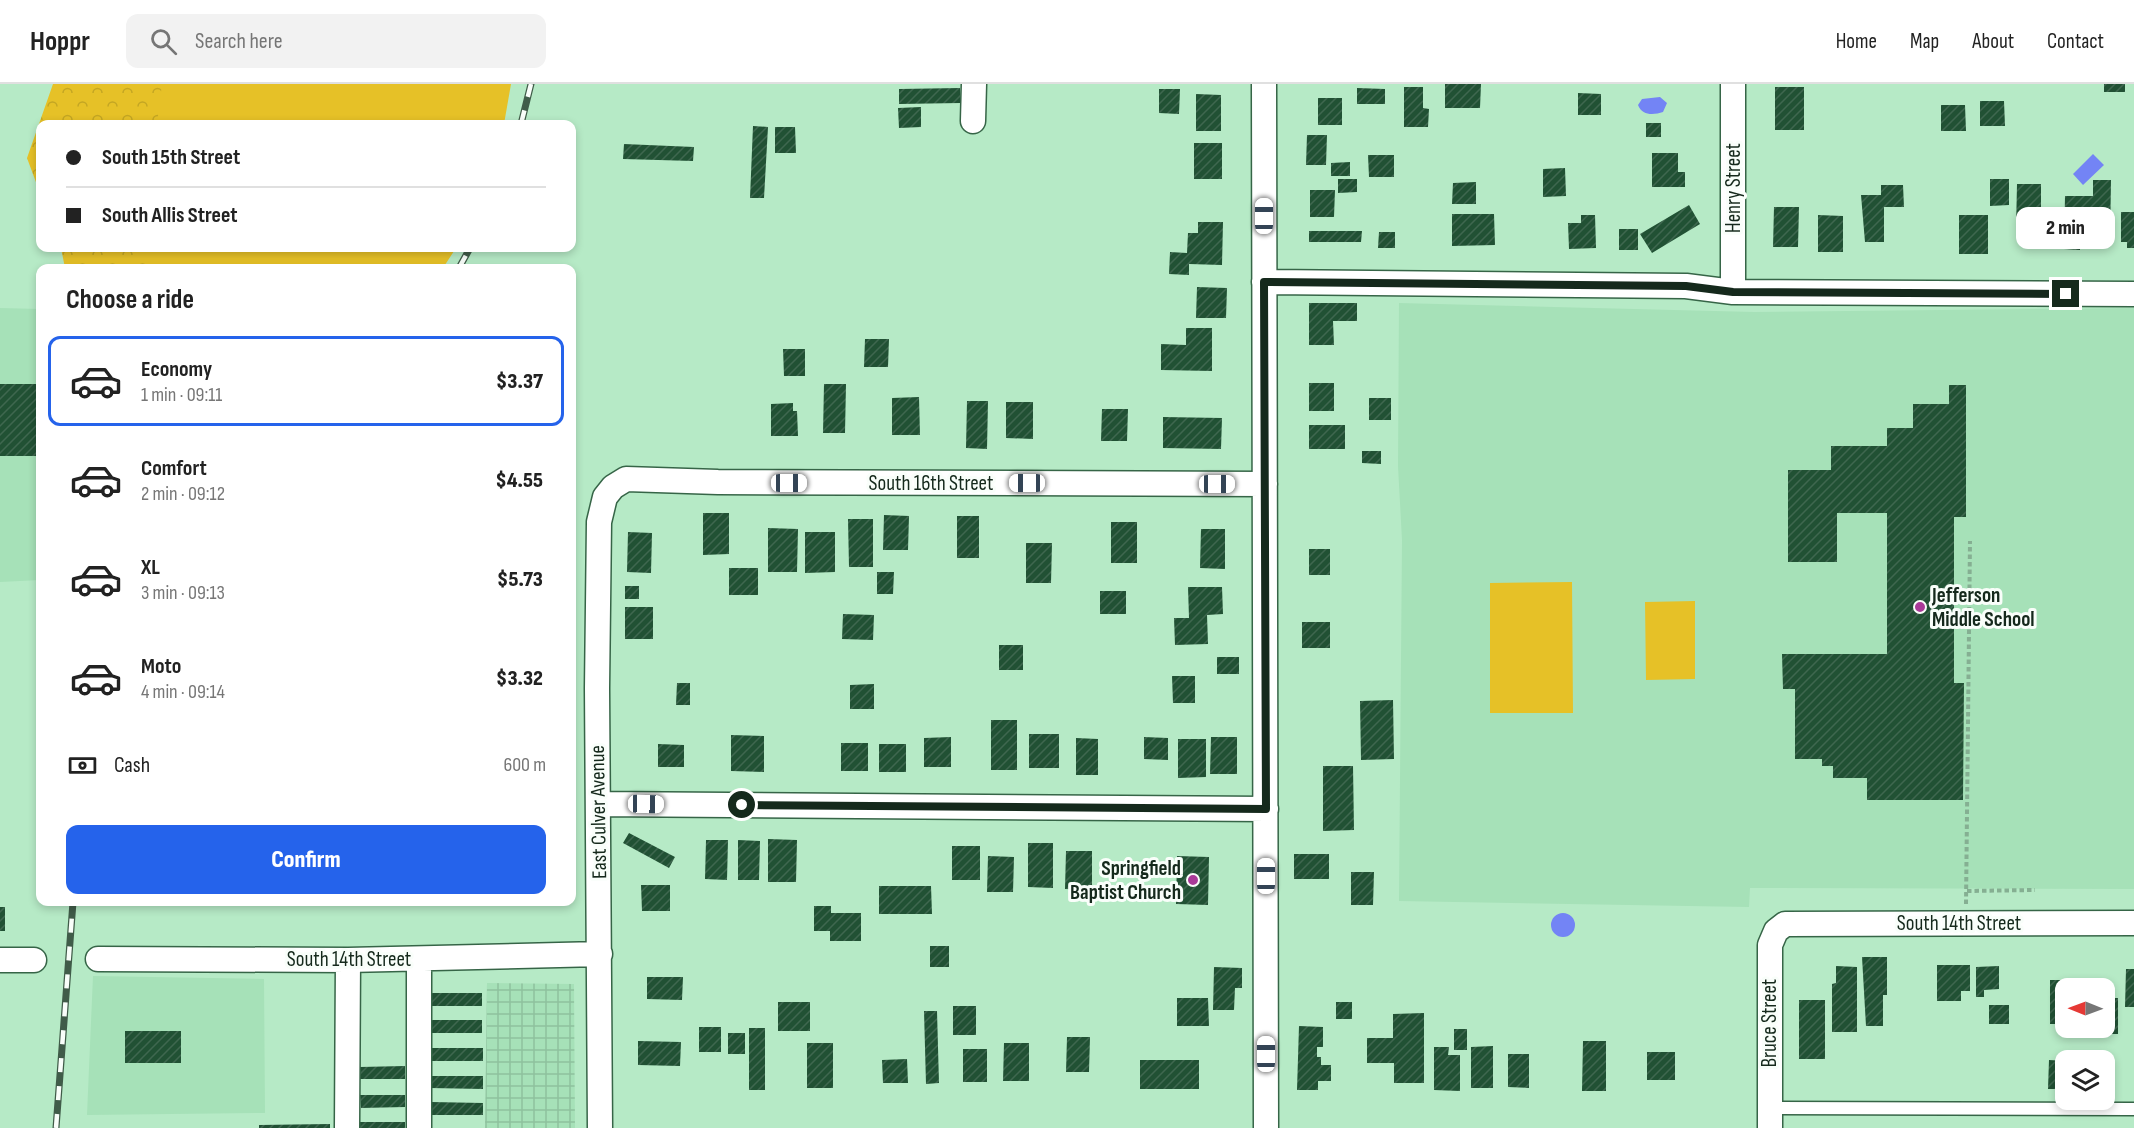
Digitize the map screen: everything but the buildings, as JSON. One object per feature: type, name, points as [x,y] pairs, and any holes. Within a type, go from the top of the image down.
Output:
[{"type":"street","points":[[973,121],[974,84]]},
{"type":"street","points":[[1264,84],[1266,1128]]},
{"type":"street","name":"Henry Street","points":[[1733,84],[1733,292]]},
{"type":"street","points":[[1264,282],[1686,286],[1733,292],[2134,294]]},
{"type":"street","name":"South 16th Street","points":[[605,497],[613,487],[626,479],[730,482],[1265,484]]},
{"type":"street","name":"East Culver Avenue","points":[[600,1128],[599,522],[605,497]]},
{"type":"street","points":[[598,804],[1266,809]]},
{"type":"street","name":"South 14th Street","points":[[1785,924],[2134,922]]},
{"type":"street","name":"Bruce Street","points":[[1770,1118],[1770,945],[1776,931],[1785,924]]},
{"type":"street","name":"South 14th Street","points":[[98,959],[348,960],[600,954]]},
{"type":"street","points":[[419,959],[419,1128]]},
{"type":"street","points":[[0,960],[34,960]]},
{"type":"street","points":[[347,1128],[348,960]]},
{"type":"lane","points":[[1770,1118],[2134,1109]]},
{"type":"path","points":[[1966,910],[1970,541]]},
{"type":"path","points":[[1967,891],[2035,890]]},
{"type":"shaded area","points":[[1399,303],[1754,312],[2134,308],[2134,889],[1750,888],[1749,907],[1399,901],[1402,540],[1398,466]]},
{"type":"shaded area","points":[[0,308],[36,309],[36,580],[0,582]]},
{"type":"shaded area","points":[[93,976],[264,979],[265,1113],[87,1115]]},
{"type":"shaded area","points":[[487,983],[574,984],[575,1128],[485,1128]]},
{"type":"green space","points":[[53,84],[162,84],[158,120],[40,120]]},
{"type":"green space","points":[[124,84],[511,84],[505,120],[124,120]]},
{"type":"green space","points":[[36,132],[36,182],[27,158]]},
{"type":"green space","points":[[62,252],[149,252],[148,264],[64,264]]},
{"type":"green space","points":[[122,252],[453,252],[446,264],[121,264]]},
{"type":"green space","points":[[1572,582],[1573,713],[1490,713],[1490,583]]},
{"type":"green space","points":[[1695,601],[1695,679],[1646,680],[1645,602]]},
{"type":"water","points":[[1660,97],[1667,103],[1663,112],[1645,113],[1638,105],[1642,99]]},
{"type":"water","points":[[2093,154],[2104,165],[2083,185],[2073,174]]},
{"type":"water","points":[[1563,913],[1568,914],[1574,920],[1574,930],[1568,936],[1563,937],[1558,936],[1552,930],[1551,925],[1552,920],[1558,914]]},
{"type":"railway","points":[[522,120],[531,84]]},
{"type":"railway","points":[[461,264],[468,252]]},
{"type":"railway","points":[[56,1128],[73,906]]},
{"type":"place","name":"Jefferson Middle School","points":[[1920,607]]},
{"type":"place","name":"Springfield Baptist Church","points":[[1193,880]]},
{"type":"route","points":[[742,805],[1266,809],[1264,282],[1686,286],[1733,292],[2066,294]]}]
